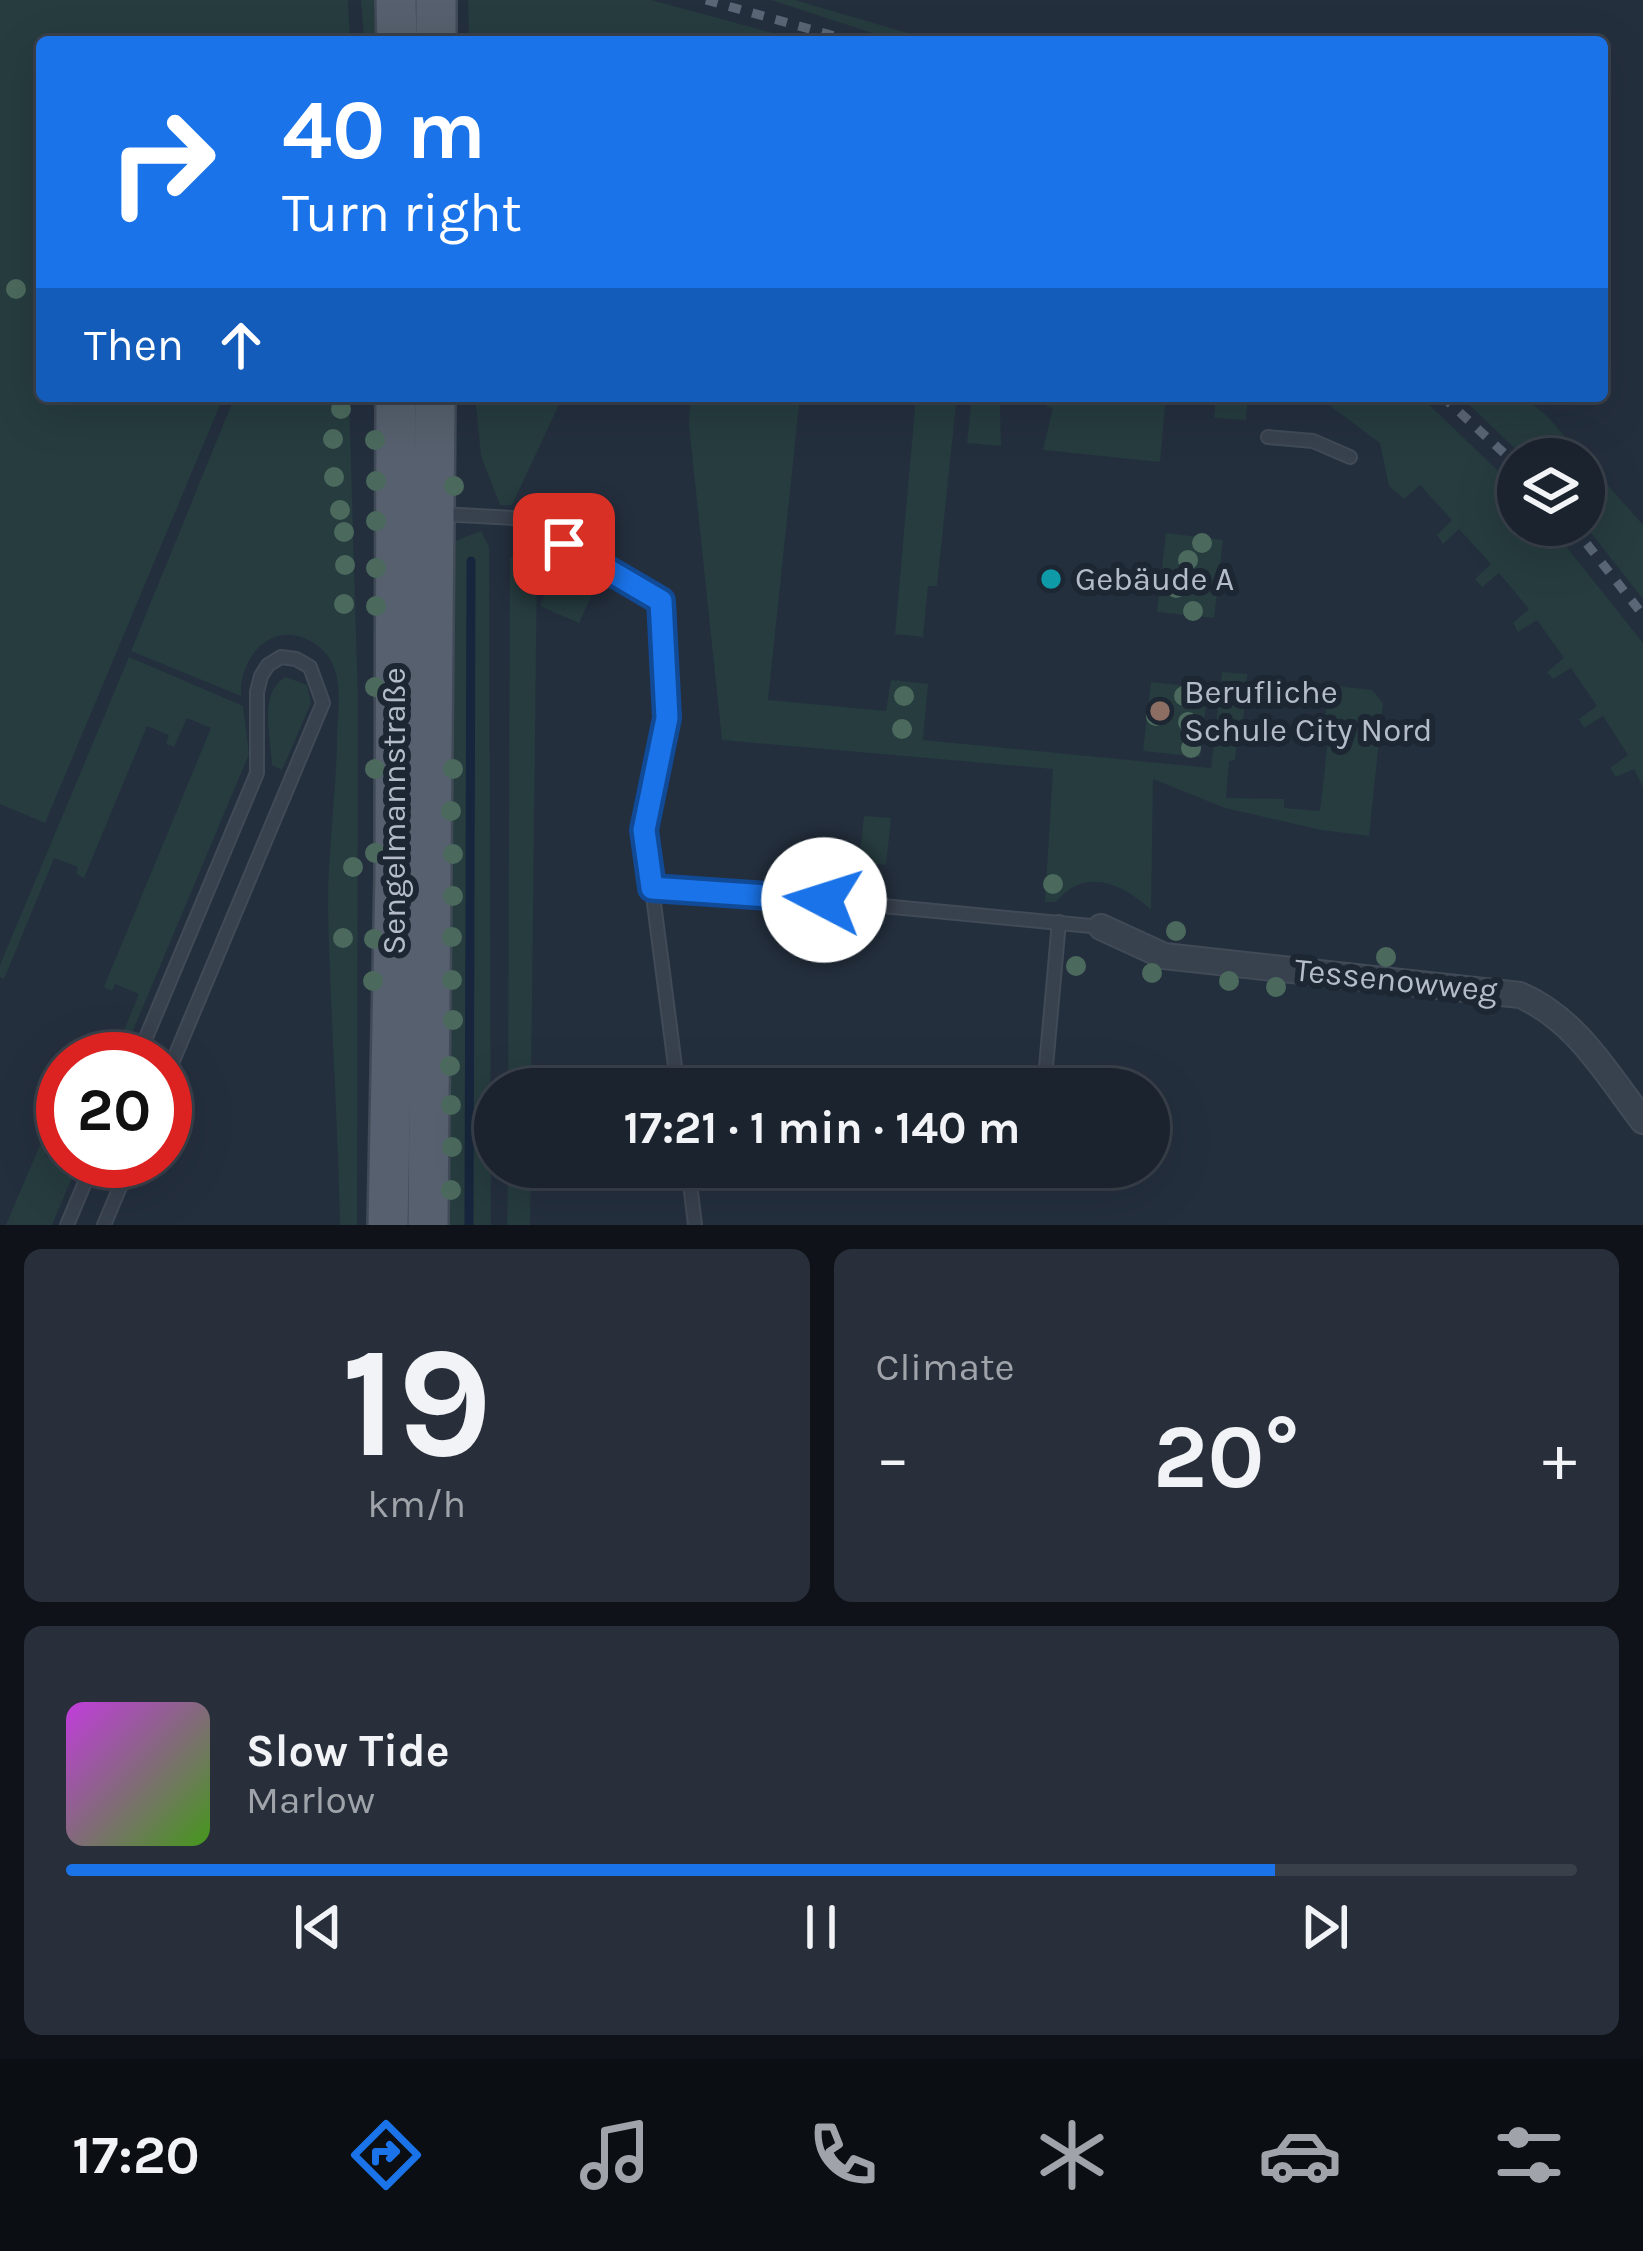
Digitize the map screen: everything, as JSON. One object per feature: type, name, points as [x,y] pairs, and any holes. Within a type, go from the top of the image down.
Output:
[{"type":"main road","points":[[396,0],[397,36]]},
{"type":"main road","points":[[436,0],[436,36]]},
{"type":"main road","name":"Sengelmannstraße","points":[[388,1225],[395,876],[396,402]]},
{"type":"main road","name":"Sengelmannstraße","points":[[428,1225],[435,402]]},
{"type":"street","name":"Tessenowweg","points":[[1101,926],[1164,956],[1520,994],[1551,1010],[1571,1028],[1643,1121]]},
{"type":"lane","points":[[1268,437],[1313,441],[1350,457]]},
{"type":"lane","points":[[434,514],[514,518],[661,601],[667,718],[644,830],[675,1068]]},
{"type":"lane","points":[[148,1032],[257,773],[261,676],[281,657],[296,659],[310,667],[323,703],[185,1032]]},
{"type":"lane","points":[[652,888],[696,888],[1101,926]]},
{"type":"lane","points":[[1046,1068],[1060,922]]},
{"type":"lane","points":[[67,1225],[83,1188]]},
{"type":"lane","points":[[104,1225],[120,1188]]},
{"type":"lane","points":[[691,1188],[695,1225]]},
{"type":"green space","points":[[0,0],[348,0],[350,36],[36,36],[36,402],[221,402],[45,823],[0,804]]},
{"type":"green space","points":[[361,0],[380,0],[380,36],[364,36]]},
{"type":"green space","points":[[468,0],[651,0],[784,36],[469,36]]},
{"type":"green space","points":[[771,0],[795,0],[918,36],[882,36]]},
{"type":"green space","points":[[233,402],[349,402],[358,702],[357,1225],[340,1225],[328,905],[339,702],[333,665],[318,646],[303,637],[275,637],[263,643],[246,666],[241,696],[131,651]]},
{"type":"green space","points":[[476,402],[560,402],[512,505],[500,505],[481,456]]},
{"type":"green space","points":[[690,402],[799,402],[768,700],[886,711],[891,680],[928,684],[923,740],[1211,768],[1222,672],[1247,674],[1243,722],[1239,723],[1235,760],[1229,761],[1226,798],[1284,799],[1284,808],[1320,811],[1329,732],[1324,731],[1328,685],[1372,690],[1383,703],[1369,836],[1225,808],[1153,779],[1151,910],[1116,887],[1091,882],[1079,884],[1056,902],[1045,902],[1053,769],[722,740]]},
{"type":"green space","points":[[915,402],[955,402],[937,586],[928,586],[923,637],[895,634]]},
{"type":"green space","points":[[971,402],[1005,402],[1000,403],[1001,446],[967,443]]},
{"type":"green space","points":[[1047,402],[1165,402],[1160,462],[1043,450],[1053,408],[1047,407]]},
{"type":"green space","points":[[1215,402],[1248,402],[1246,420],[1214,418]]},
{"type":"green space","points":[[1325,402],[1426,402],[1497,470],[1497,546],[1566,546],[1643,643],[1643,787],[1634,769],[1616,777],[1610,768],[1628,755],[1603,716],[1584,728],[1579,719],[1597,706],[1571,668],[1553,679],[1547,672],[1564,658],[1537,620],[1518,632],[1513,623],[1529,609],[1499,573],[1482,587],[1475,579],[1491,564],[1459,529],[1443,544],[1437,535],[1452,520],[1420,485],[1404,499],[1389,486],[1380,443]]},
{"type":"green space","points":[[1466,402],[1530,402],[1566,438],[1504,438]]},
{"type":"green space","points":[[1605,482],[1643,525],[1643,599],[1601,546],[1605,546]]},
{"type":"green space","points":[[481,531],[489,547],[491,1068],[474,1068],[474,1188],[491,1188],[491,1225],[445,1225],[450,543]]},
{"type":"green space","points":[[1166,533],[1223,540],[1214,618],[1157,612]]},
{"type":"green space","points":[[517,553],[537,558],[531,1068],[508,1068],[510,558]]},
{"type":"green space","points":[[557,566],[597,584],[579,623],[540,606]]},
{"type":"green space","points":[[129,657],[243,706],[249,754],[132,1032],[123,1032],[139,994],[115,984],[112,991],[104,987],[211,728],[187,718],[174,747],[166,744],[169,735],[147,726],[84,878],[76,874],[78,867],[54,858],[4,979],[0,965]]},
{"type":"green space","points":[[286,677],[307,685],[311,703],[282,770],[272,765],[268,716],[272,693]]},
{"type":"green space","points":[[1151,682],[1208,688],[1200,757],[1143,751]]},
{"type":"green space","points":[[864,816],[891,818],[886,865],[859,862]]},
{"type":"green space","points":[[36,1154],[36,1188],[68,1188],[52,1225],[6,1225]]},
{"type":"green space","points":[[508,1188],[531,1188],[530,1225],[507,1225]]},
{"type":"waterway","points":[[469,1225],[471,561]]},
{"type":"railway","points":[[706,0],[835,36]]},
{"type":"railway","points":[[1449,402],[1497,447]]},
{"type":"railway","points":[[1589,546],[1643,615]]},
{"type":"place","name":"Gebäude A","points":[[1051,579]]},
{"type":"place","name":"Berufliche Schule City Nord","points":[[1160,711]]},
{"type":"route","points":[[564,544],[661,601],[667,718],[644,830],[652,888],[824,900]]}]
